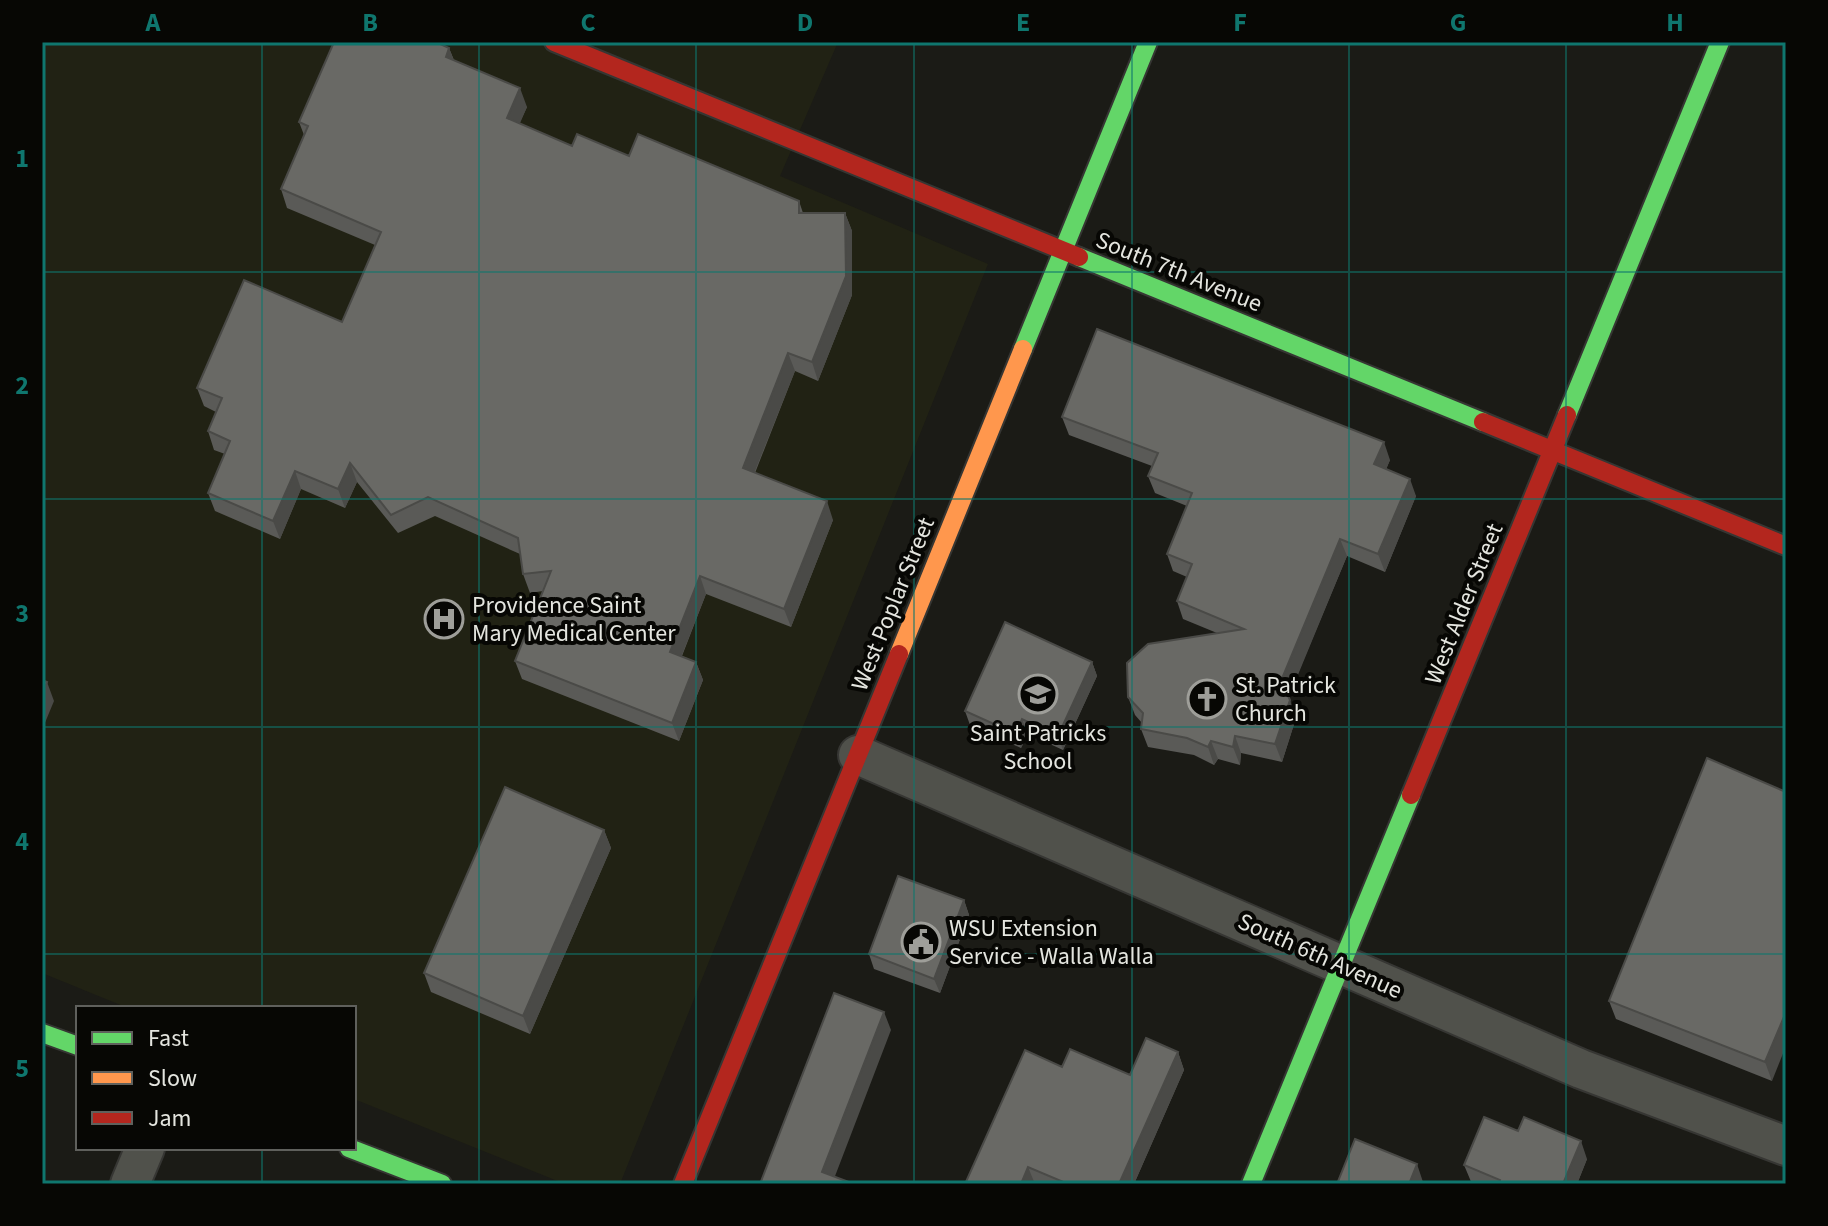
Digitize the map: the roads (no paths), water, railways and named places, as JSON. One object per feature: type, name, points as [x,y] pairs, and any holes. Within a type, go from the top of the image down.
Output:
[{"type":"main road","name":"South 7th Avenue","points":[[554,42],[1786,546]]},
{"type":"main road","name":"West Poplar Street","points":[[683,1184],[1148,42]]},
{"type":"main road","name":"West Alder Street","points":[[1251,1184],[1720,42]]},
{"type":"main road","points":[[42,1033],[76,1045]]},
{"type":"main road","points":[[354,1150],[442,1184]]},
{"type":"street","name":"South 6th Avenue","points":[[858,755],[1581,1069],[1786,1146]]},
{"type":"street","points":[[130,1184],[144,1150]]},
{"type":"place","name":"Providence Saint Mary Medical Center","points":[[444,619]]},
{"type":"place","name":"Saint Patricks School","points":[[1038,694]]},
{"type":"place","name":"St. Patrick Church","points":[[1207,699]]},
{"type":"place","name":"WSU Extension Service - Walla Walla","points":[[921,942]]}]
